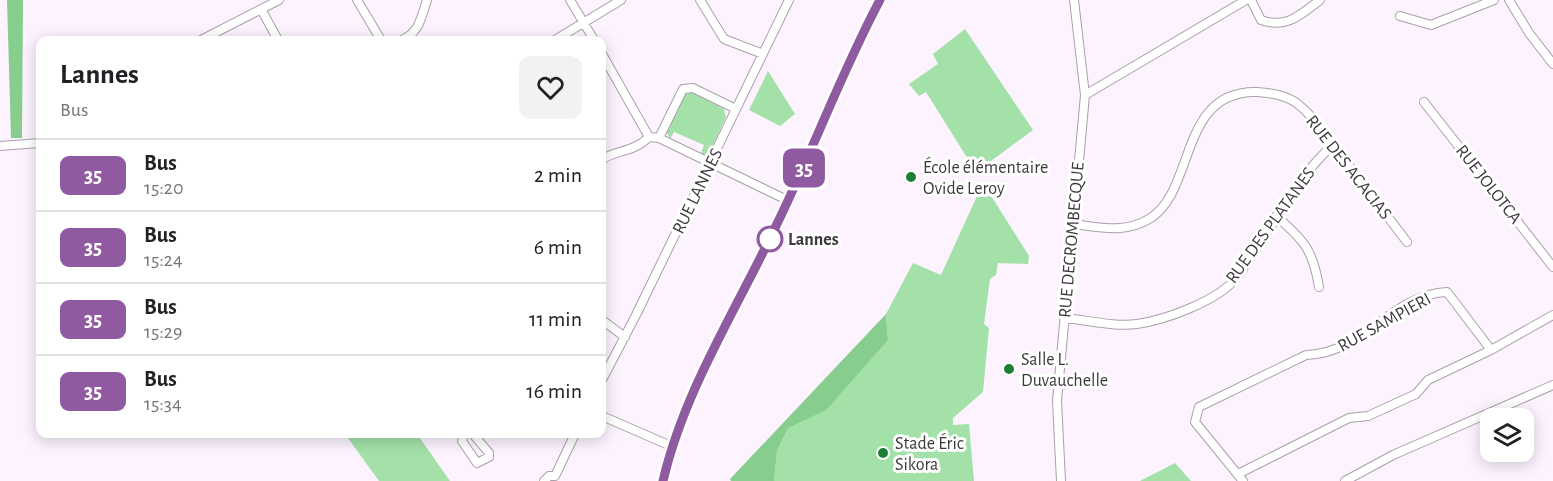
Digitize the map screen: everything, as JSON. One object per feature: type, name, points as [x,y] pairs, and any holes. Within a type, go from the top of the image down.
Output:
[{"type":"street","points":[[209,36],[279,0]]},
{"type":"street","points":[[357,0],[379,36]]},
{"type":"street","points":[[411,36],[419,27],[427,0]]},
{"type":"street","points":[[570,0],[592,36]]},
{"type":"street","points":[[561,36],[621,0]]},
{"type":"street","points":[[700,0],[724,39],[763,54]]},
{"type":"street","name":"RUE LANNES","points":[[606,373],[789,0]]},
{"type":"street","points":[[663,481],[671,447],[687,404],[789,201],[880,0]]},
{"type":"street","name":"RUE DECROMBECQUE","points":[[1061,481],[1056,401],[1084,95],[1074,0]]},
{"type":"street","points":[[1084,95],[1246,0]]},
{"type":"street","points":[[1251,0],[1261,20],[1277,24],[1293,21],[1320,0]]},
{"type":"street","points":[[1400,16],[1431,25],[1494,0]]},
{"type":"street","points":[[1509,0],[1553,64]]},
{"type":"street","points":[[261,9],[276,36]]},
{"type":"street","points":[[1543,51],[1553,54]]},
{"type":"street","points":[[606,61],[650,137]]},
{"type":"street","points":[[659,138],[683,89],[693,88],[736,109]]},
{"type":"street","name":"RUE DES ACACIAS","points":[[1073,224],[1113,229],[1149,219],[1163,206],[1202,121],[1214,105],[1244,92],[1275,93],[1298,104],[1333,145],[1407,242]]},
{"type":"street","name":"RUE JOLOTCA","points":[[1424,102],[1553,267]]},
{"type":"street","points":[[606,158],[633,150],[650,137],[659,138],[789,201]]},
{"type":"street","points":[[0,146],[36,143]]},
{"type":"street","name":"RUE DES PLATANES","points":[[1064,318],[1135,324],[1164,319],[1217,294],[1234,279],[1298,183],[1333,145]]},
{"type":"street","points":[[1276,216],[1294,232],[1313,256],[1319,287]]},
{"type":"street","name":"RUE SAMPIERI","points":[[1491,350],[1447,292],[1432,292],[1382,318],[1365,335],[1323,355],[1306,355],[1199,407],[1195,422],[1240,478],[1349,418],[1368,416],[1416,394],[1428,380],[1491,350],[1553,315]]},
{"type":"street","points":[[606,323],[625,337]]},
{"type":"street","points":[[1344,481],[1393,455],[1553,385]]},
{"type":"street","points":[[606,418],[671,447]]},
{"type":"street","points":[[463,438],[462,441],[477,463],[480,463],[489,458],[489,453],[476,438]]},
{"type":"street","points":[[544,481],[549,476],[558,478],[573,438]]},
{"type":"green space","points":[[7,0],[23,0],[22,138],[11,138]]},
{"type":"green space","points":[[965,29],[1033,130],[976,172],[926,92],[919,96],[909,84],[938,64],[933,54]]},
{"type":"green space","points":[[768,71],[795,114],[780,126],[749,110]]},
{"type":"green space","points":[[691,92],[724,109],[726,117],[710,151],[704,155],[701,153],[704,145],[674,132],[670,139],[666,131],[684,95]]},
{"type":"green space","points":[[983,183],[1029,256],[1028,264],[998,263],[996,275],[990,279],[984,324],[989,328],[983,392],[953,418],[953,425],[969,424],[974,481],[774,481],[777,451],[788,428],[868,360],[888,340],[886,314],[913,263],[941,275]]},
{"type":"green space","points":[[886,314],[888,340],[826,410],[788,428],[777,451],[774,481],[731,481],[730,479]]},
{"type":"green space","points":[[348,438],[420,438],[450,481],[379,481]]},
{"type":"green space","points":[[1175,463],[1191,481],[1140,481]]},
{"type":"bus line","name":"35","points":[[663,481],[671,447],[687,404],[789,201],[880,0]]},
{"type":"place","name":"École élémentaire Ovide Leroy","points":[[911,177]]},
{"type":"place","name":"Lannes","points":[[770,239]]},
{"type":"place","name":"Salle L. Duvauchelle","points":[[1009,369]]},
{"type":"place","name":"Stade Éric Sikora","points":[[883,453]]}]
